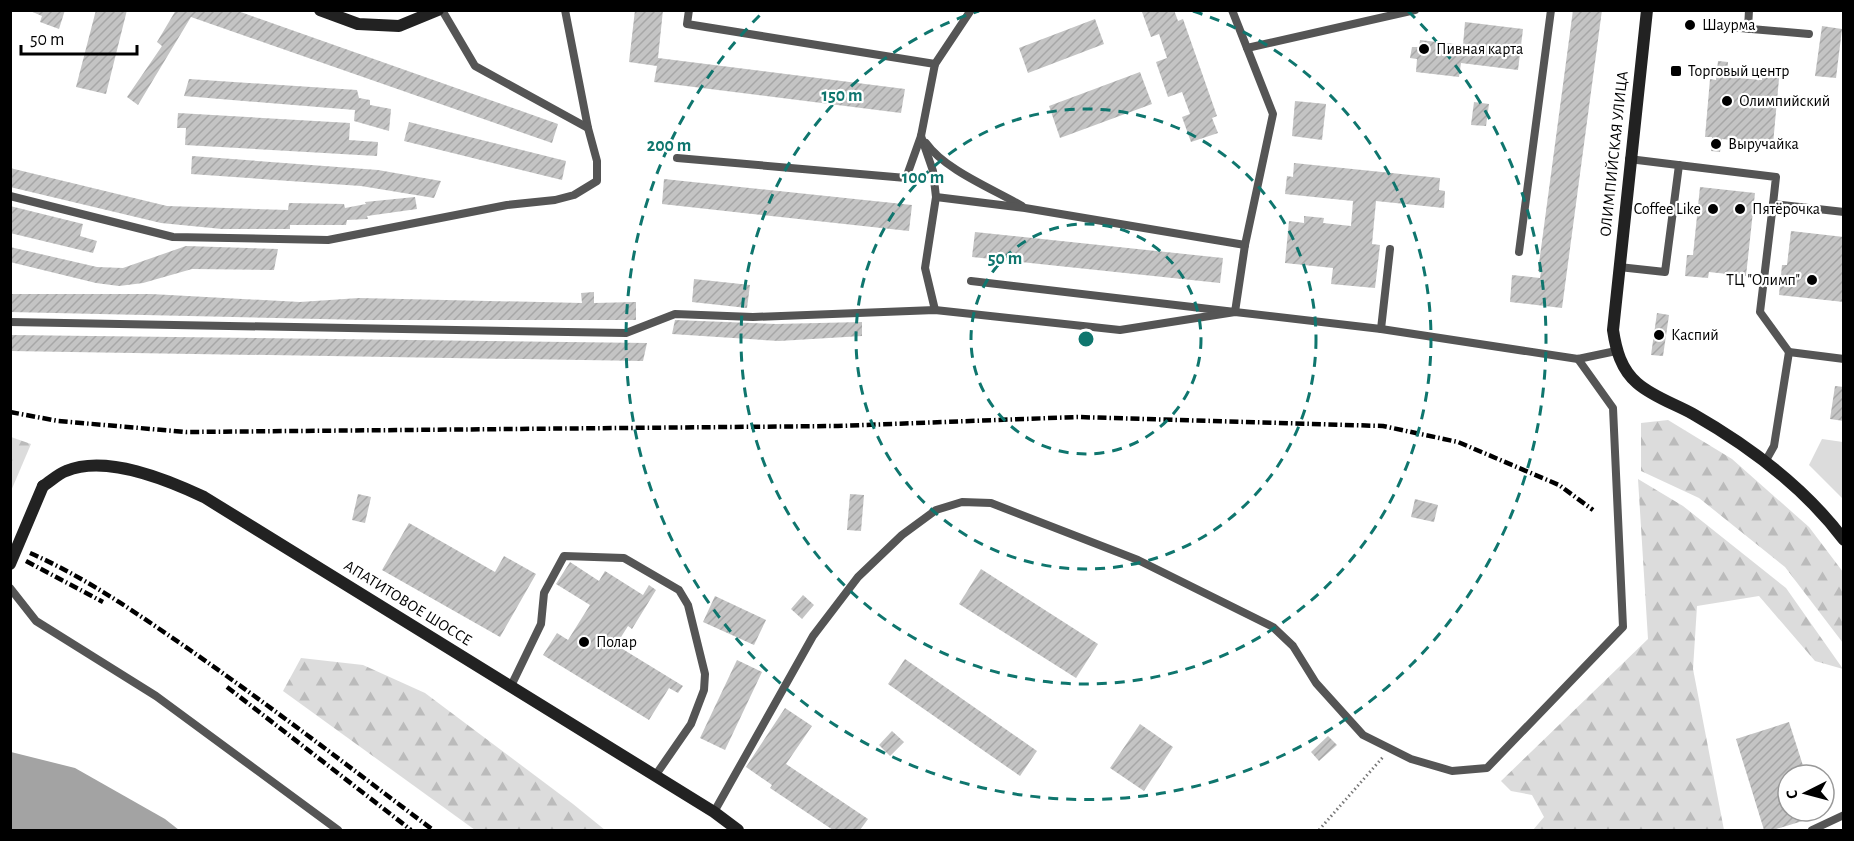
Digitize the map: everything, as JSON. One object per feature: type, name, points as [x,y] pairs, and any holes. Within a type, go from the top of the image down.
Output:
[{"type":"street","points":[[320,10],[358,24],[399,26],[440,10]]},
{"type":"street","name":"ОЛИМПИЙСКАЯ УЛИЦА","points":[[1616,351],[1613,330],[1615,301],[1647,10]]},
{"type":"street","points":[[1616,351],[1636,382],[1732,438],[1765,462],[1800,492],[1842,536]]},
{"type":"street","name":"АПАТИТОВОЕ ШОССЕ","points":[[10,564],[43,486],[65,471],[81,466],[130,469],[170,481],[204,497],[511,686],[714,812],[738,831]]},
{"type":"lane","points":[[440,10],[475,66],[588,128]]},
{"type":"lane","points":[[10,196],[173,237],[328,240],[574,195],[597,181],[597,161],[588,128],[565,10]]},
{"type":"lane","points":[[689,10],[687,24],[935,64]]},
{"type":"lane","points":[[677,158],[906,178],[921,136],[935,64],[971,10]]},
{"type":"lane","points":[[1232,10],[1273,114],[1245,244],[1235,312]]},
{"type":"lane","points":[[1247,48],[1415,10]]},
{"type":"lane","points":[[1519,252],[1551,10]]},
{"type":"lane","points":[[1748,29],[1749,10]]},
{"type":"lane","points":[[1717,26],[1809,33]]},
{"type":"lane","points":[[921,136],[933,171],[936,197],[925,268],[935,310]]},
{"type":"lane","points":[[921,136],[933,154],[946,163],[1025,207]]},
{"type":"lane","points":[[1629,159],[1776,177],[1760,312],[1788,352],[1774,446],[1765,462]]},
{"type":"lane","points":[[1619,267],[1665,272],[1679,165]]},
{"type":"lane","points":[[936,197],[1025,207],[1245,244]]},
{"type":"lane","points":[[1773,204],[1844,212]]},
{"type":"lane","points":[[1381,329],[1390,249]]},
{"type":"lane","points":[[971,281],[1381,329],[1578,359],[1616,351]]},
{"type":"lane","points":[[10,322],[626,333],[675,314],[753,317],[935,310],[1120,330],[1235,312]]},
{"type":"lane","points":[[1788,352],[1844,359]]},
{"type":"lane","points":[[714,812],[813,636],[858,577],[902,535],[936,510],[962,502],[991,503],[1138,560],[1273,627],[1293,646],[1316,683],[1363,735],[1411,759],[1452,771],[1487,768],[1623,627],[1613,408],[1578,359]]},
{"type":"lane","points":[[511,686],[541,624],[544,593],[564,556],[624,558],[679,590],[694,622],[705,674],[704,690],[691,724],[656,776]]},
{"type":"lane","points":[[10,588],[36,621],[156,696],[338,831]]},
{"type":"lane","points":[[1812,831],[1844,815]]},
{"type":"path","points":[[1319,831],[1391,749]]},
{"type":"green space","points":[[1668,420],[1732,459],[1809,527],[1843,572],[1843,643],[1785,567],[1699,498],[1641,471],[1641,423]]},
{"type":"green space","points":[[10,437],[31,444],[11,491]]},
{"type":"green space","points":[[1822,439],[1843,442],[1843,499],[1809,465]]},
{"type":"green space","points":[[1638,479],[1683,506],[1786,588],[1843,669],[1815,661],[1759,596],[1697,606],[1693,669],[1724,830],[1533,830],[1544,817],[1532,795],[1511,791],[1501,781],[1648,639]]},
{"type":"green space","points":[[301,658],[363,665],[425,693],[605,830],[475,830],[283,691]]},
{"type":"shaded area","points":[[11,752],[75,768],[165,819],[179,830],[11,830]]},
{"type":"building","points":[[28,10],[65,10],[59,29],[40,22],[42,16]]},
{"type":"building","points":[[96,10],[127,10],[106,94],[76,87]]},
{"type":"building","points":[[176,10],[235,10],[558,124],[552,143],[191,17],[138,105],[127,97],[162,46],[157,42]]},
{"type":"building","points":[[635,10],[663,10],[658,58],[905,89],[901,113],[654,82],[657,66],[629,62]]},
{"type":"building","points":[[1145,10],[1174,10],[1178,21],[1183,19],[1217,116],[1212,118],[1218,133],[1191,142],[1182,117],[1190,114],[1182,92],[1168,97],[1156,62],[1167,58],[1159,34],[1151,37],[1142,12]]},
{"type":"building","points":[[1573,10],[1602,10],[1562,308],[1510,302],[1512,275],[1540,278],[1541,272],[1538,271]]},
{"type":"building","points":[[1095,19],[1104,44],[1028,73],[1019,48]]},
{"type":"building","points":[[1465,22],[1523,29],[1518,70],[1461,63],[1459,77],[1416,72],[1417,59],[1410,58],[1412,47],[1419,47],[1420,40],[1463,45]]},
{"type":"building","points":[[1822,26],[1842,29],[1836,78],[1815,76]]},
{"type":"building","points":[[1718,61],[1728,62],[1727,77],[1762,80],[1763,67],[1780,68],[1773,144],[1722,139],[1720,152],[1711,151],[1712,137],[1705,137],[1710,79],[1716,80]]},
{"type":"building","points":[[1140,72],[1152,104],[1060,138],[1049,106]]},
{"type":"building","points":[[189,79],[357,90],[359,98],[370,100],[370,105],[391,109],[389,131],[354,121],[355,110],[184,96]]},
{"type":"building","points":[[1295,101],[1326,104],[1322,140],[1292,136]]},
{"type":"building","points":[[1474,102],[1489,104],[1486,126],[1471,125]]},
{"type":"building","points":[[178,113],[350,123],[349,140],[378,142],[377,156],[185,145],[186,128],[177,128]]},
{"type":"building","points":[[409,122],[566,161],[562,180],[404,141]]},
{"type":"building","points":[[192,156],[378,170],[441,181],[434,198],[361,186],[191,174]]},
{"type":"building","points":[[1294,163],[1440,178],[1439,190],[1445,191],[1444,208],[1376,201],[1372,244],[1380,245],[1375,288],[1331,284],[1333,268],[1285,263],[1289,221],[1304,223],[1304,216],[1324,218],[1323,223],[1351,226],[1353,201],[1285,194],[1287,176],[1293,177]]},
{"type":"building","points":[[10,168],[167,206],[288,210],[289,203],[344,204],[345,208],[366,204],[365,202],[415,197],[417,209],[367,216],[368,219],[347,220],[346,225],[290,225],[290,229],[222,229],[161,223],[10,187]]},
{"type":"building","points":[[664,179],[912,205],[909,231],[662,204]]},
{"type":"building","points":[[1700,187],[1755,193],[1746,276],[1709,272],[1708,278],[1685,276],[1687,255],[1693,255]]},
{"type":"building","points":[[10,206],[83,224],[80,236],[97,241],[93,253],[10,233]]},
{"type":"building","name":"ТЦ \"Олимп\"","points":[[1791,231],[1844,237],[1844,302],[1779,295],[1782,265],[1787,265]]},
{"type":"building","points":[[975,232],[1223,258],[1220,283],[972,257]]},
{"type":"building","points":[[186,246],[278,249],[274,270],[192,269],[143,283],[119,286],[96,283],[10,262],[10,247],[97,267],[123,268]]},
{"type":"building","points":[[694,279],[750,285],[747,308],[692,302]]},
{"type":"building","points":[[594,292],[594,303],[636,302],[636,320],[363,320],[10,312],[10,294],[151,294],[300,302],[359,298],[582,303],[581,293]]},
{"type":"building","points":[[1657,313],[1669,315],[1663,356],[1651,355]]},
{"type":"building","points":[[675,320],[776,324],[862,322],[862,336],[779,341],[672,334]]},
{"type":"building","points":[[10,335],[647,343],[643,361],[10,351]]},
{"type":"building","points":[[1835,386],[1844,387],[1844,421],[1830,419]]},
{"type":"building","points":[[358,494],[371,497],[365,523],[352,520]]},
{"type":"building","points":[[850,494],[864,495],[861,531],[847,530]]},
{"type":"building","points":[[1415,499],[1438,505],[1434,522],[1411,517]]},
{"type":"building","points":[[409,523],[495,572],[504,556],[536,574],[500,637],[382,570]]},
{"type":"building","name":"Полар","points":[[570,562],[599,581],[605,571],[643,595],[649,585],[656,590],[632,629],[628,626],[616,645],[683,686],[678,693],[669,688],[649,720],[543,655],[557,633],[568,640],[590,605],[556,584]]},
{"type":"building","points":[[981,569],[1098,644],[1076,678],[959,604]]},
{"type":"building","points":[[803,595],[814,605],[802,619],[791,609]]},
{"type":"building","points":[[715,596],[766,620],[754,645],[703,622]]},
{"type":"building","points":[[905,659],[1037,751],[1020,776],[888,684]]},
{"type":"building","points":[[737,660],[762,672],[725,750],[700,738]]},
{"type":"building","points":[[785,708],[812,726],[786,764],[868,819],[860,830],[833,830],[770,788],[772,785],[746,767]]},
{"type":"building","points":[[1789,722],[1802,763],[1776,763],[1776,823],[1796,823],[1773,830],[1764,830],[1736,739]]},
{"type":"building","points":[[1140,724],[1173,747],[1144,791],[1110,768]]},
{"type":"building","points":[[892,731],[904,742],[890,756],[879,745]]},
{"type":"building","points":[[1328,736],[1337,745],[1319,761],[1311,752]]},
{"type":"railway","points":[[10,412],[58,421],[186,432],[838,426],[1077,417],[1383,426],[1458,442],[1559,485],[1593,510]]},
{"type":"railway","points":[[30,553],[92,585],[171,637],[282,716],[433,830]]},
{"type":"railway","points":[[26,561],[103,602]]},
{"type":"railway","points":[[227,687],[411,830]]},
{"type":"place","name":"Шаурма","points":[[1690,25]]},
{"type":"place","name":"Пивная карта","points":[[1424,49]]},
{"type":"place","name":"Торговый центр","points":[[1676,71]]},
{"type":"place","name":"Олимпийский","points":[[1727,101]]},
{"type":"place","name":"Выручайка","points":[[1716,144]]},
{"type":"place","name":"Coffee Like","points":[[1713,209]]},
{"type":"place","name":"Пятёрочка","points":[[1740,209]]},
{"type":"place","name":"ТЦ \"Олимп\"","points":[[1812,280]]},
{"type":"place","name":"Каспий","points":[[1659,335]]},
{"type":"place","name":"Полар","points":[[584,642]]}]
